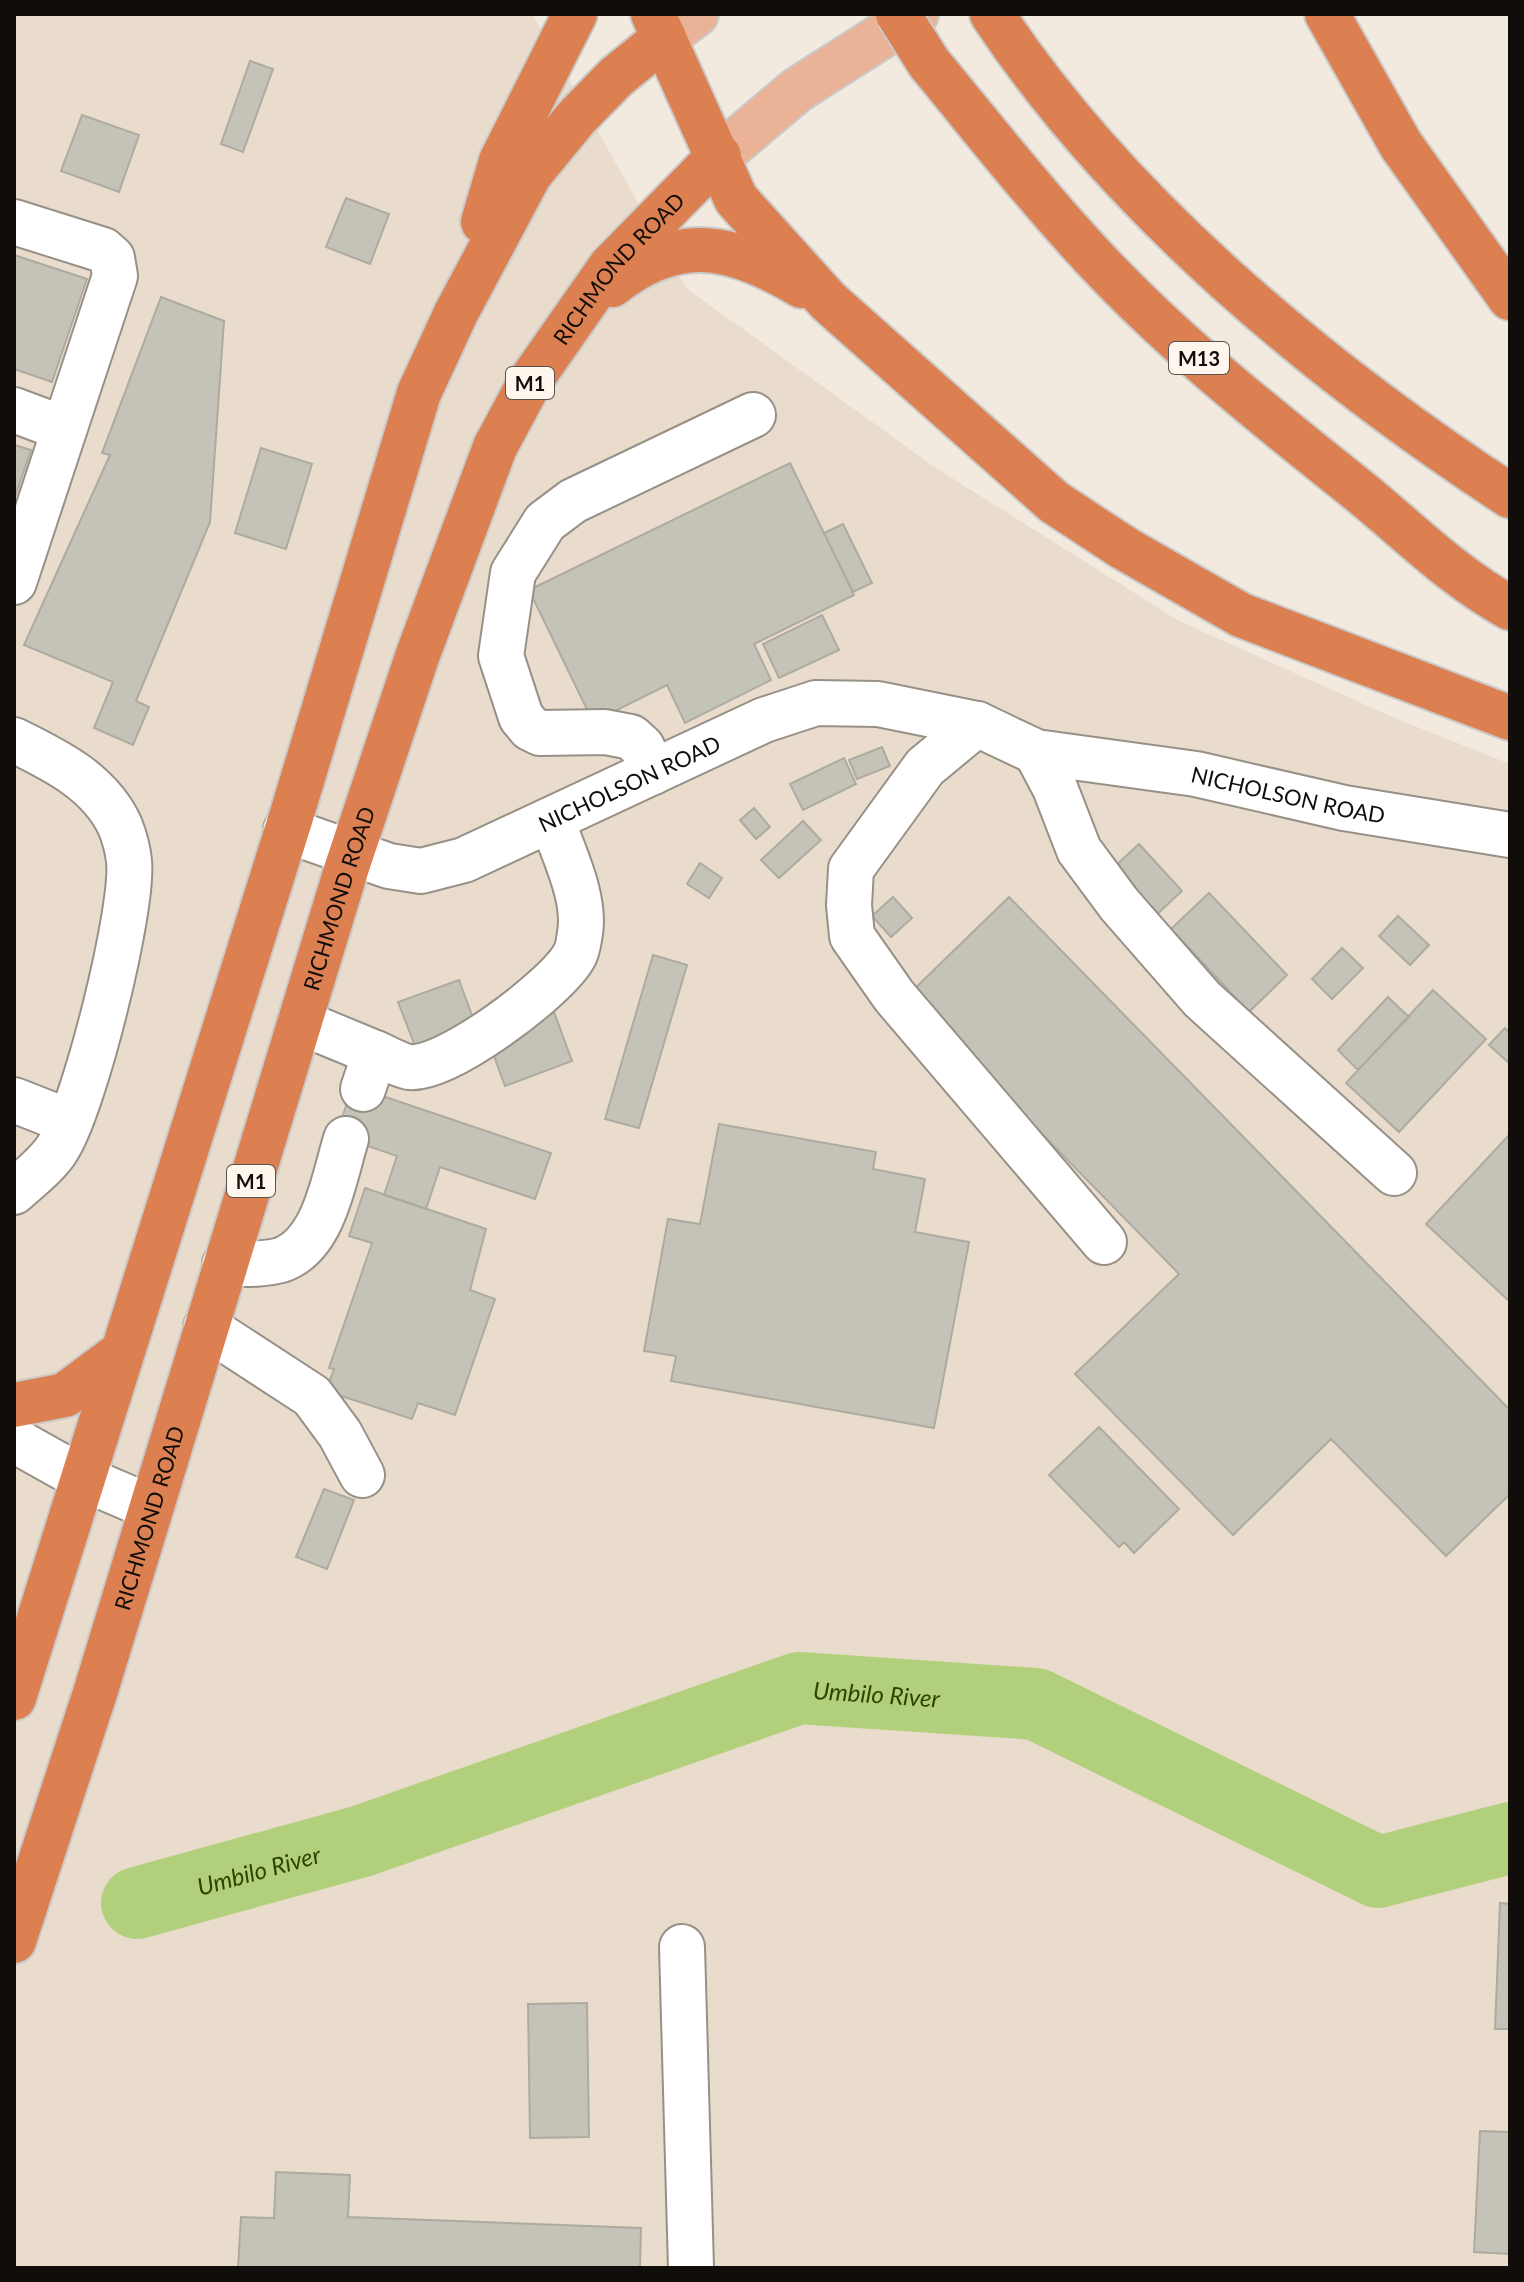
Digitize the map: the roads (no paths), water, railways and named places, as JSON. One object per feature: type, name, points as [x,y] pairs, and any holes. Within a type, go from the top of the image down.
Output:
[{"type":"highway","points":[[456,313],[501,161],[575,14]]},
{"type":"highway","name":"M13","points":[[898,14],[929,63],[1074,237],[1165,328],[1273,424],[1354,487],[1465,583],[1510,608]]},
{"type":"highway","points":[[14,1698],[286,830],[419,393],[456,313],[530,174],[576,118],[671,22],[736,199],[828,301],[1054,502],[1124,548],[1241,615],[1510,718]]},
{"type":"highway","points":[[1339,26],[1401,145],[1510,298]]},
{"type":"highway","points":[[1001,28],[1118,171],[1222,274],[1412,432],[1510,496]]},
{"type":"highway","name":"RICHMOND ROAD","points":[[14,1941],[96,1690],[351,855],[417,657],[495,447],[531,380],[575,314],[620,256],[719,156]]},
{"type":"highway","points":[[575,314],[621,277],[685,249],[760,261],[828,301]]},
{"type":"highway","points":[[14,1405],[65,1395],[120,1354]]},
{"type":"main road","name":"RICHMOND ROAD","points":[[719,156],[797,90],[916,14]]},
{"type":"street","points":[[14,222],[103,250],[114,266],[115,276],[62,428],[14,582]]},
{"type":"street","points":[[14,410],[62,428]]},
{"type":"street","points":[[653,772],[642,747],[631,737],[605,732],[540,733],[530,728],[521,717],[501,656],[513,573],[545,522],[573,501],[753,415]]},
{"type":"street","name":"NICHOLSON ROAD","points":[[286,830],[351,855],[421,871],[464,860],[764,720],[816,703],[878,704],[977,724],[1036,752],[1196,774],[1344,808],[1510,835]]},
{"type":"street","points":[[977,724],[925,767],[851,869],[849,905],[852,936],[894,996],[1104,1242]]},
{"type":"street","points":[[14,740],[53,758],[96,790],[120,827],[129,863],[123,924],[80,1100],[57,1150],[14,1192]]},
{"type":"street","points":[[1036,752],[1055,788],[1079,850],[1119,904],[1214,1010],[1394,1173]]},
{"type":"street","points":[[300,1022],[369,1071],[429,1064],[455,1053],[502,1024],[575,956],[581,930],[579,902],[552,820]]},
{"type":"street","points":[[14,1100],[70,1122]]},
{"type":"street","points":[[225,1264],[282,1259],[301,1249],[320,1221],[346,1139]]},
{"type":"street","points":[[206,1327],[312,1396],[340,1434],[362,1475]]},
{"type":"street","points":[[14,1440],[82,1478],[150,1507]]},
{"type":"street","points":[[682,1947],[691,2268]]},
{"type":"waterway","name":"Umbilo River","points":[[137,1903],[362,1841],[799,1688],[1036,1704],[1378,1872],[1510,1838]]},
{"type":"waterway","points":[[110,1914],[137,1903]]}]
